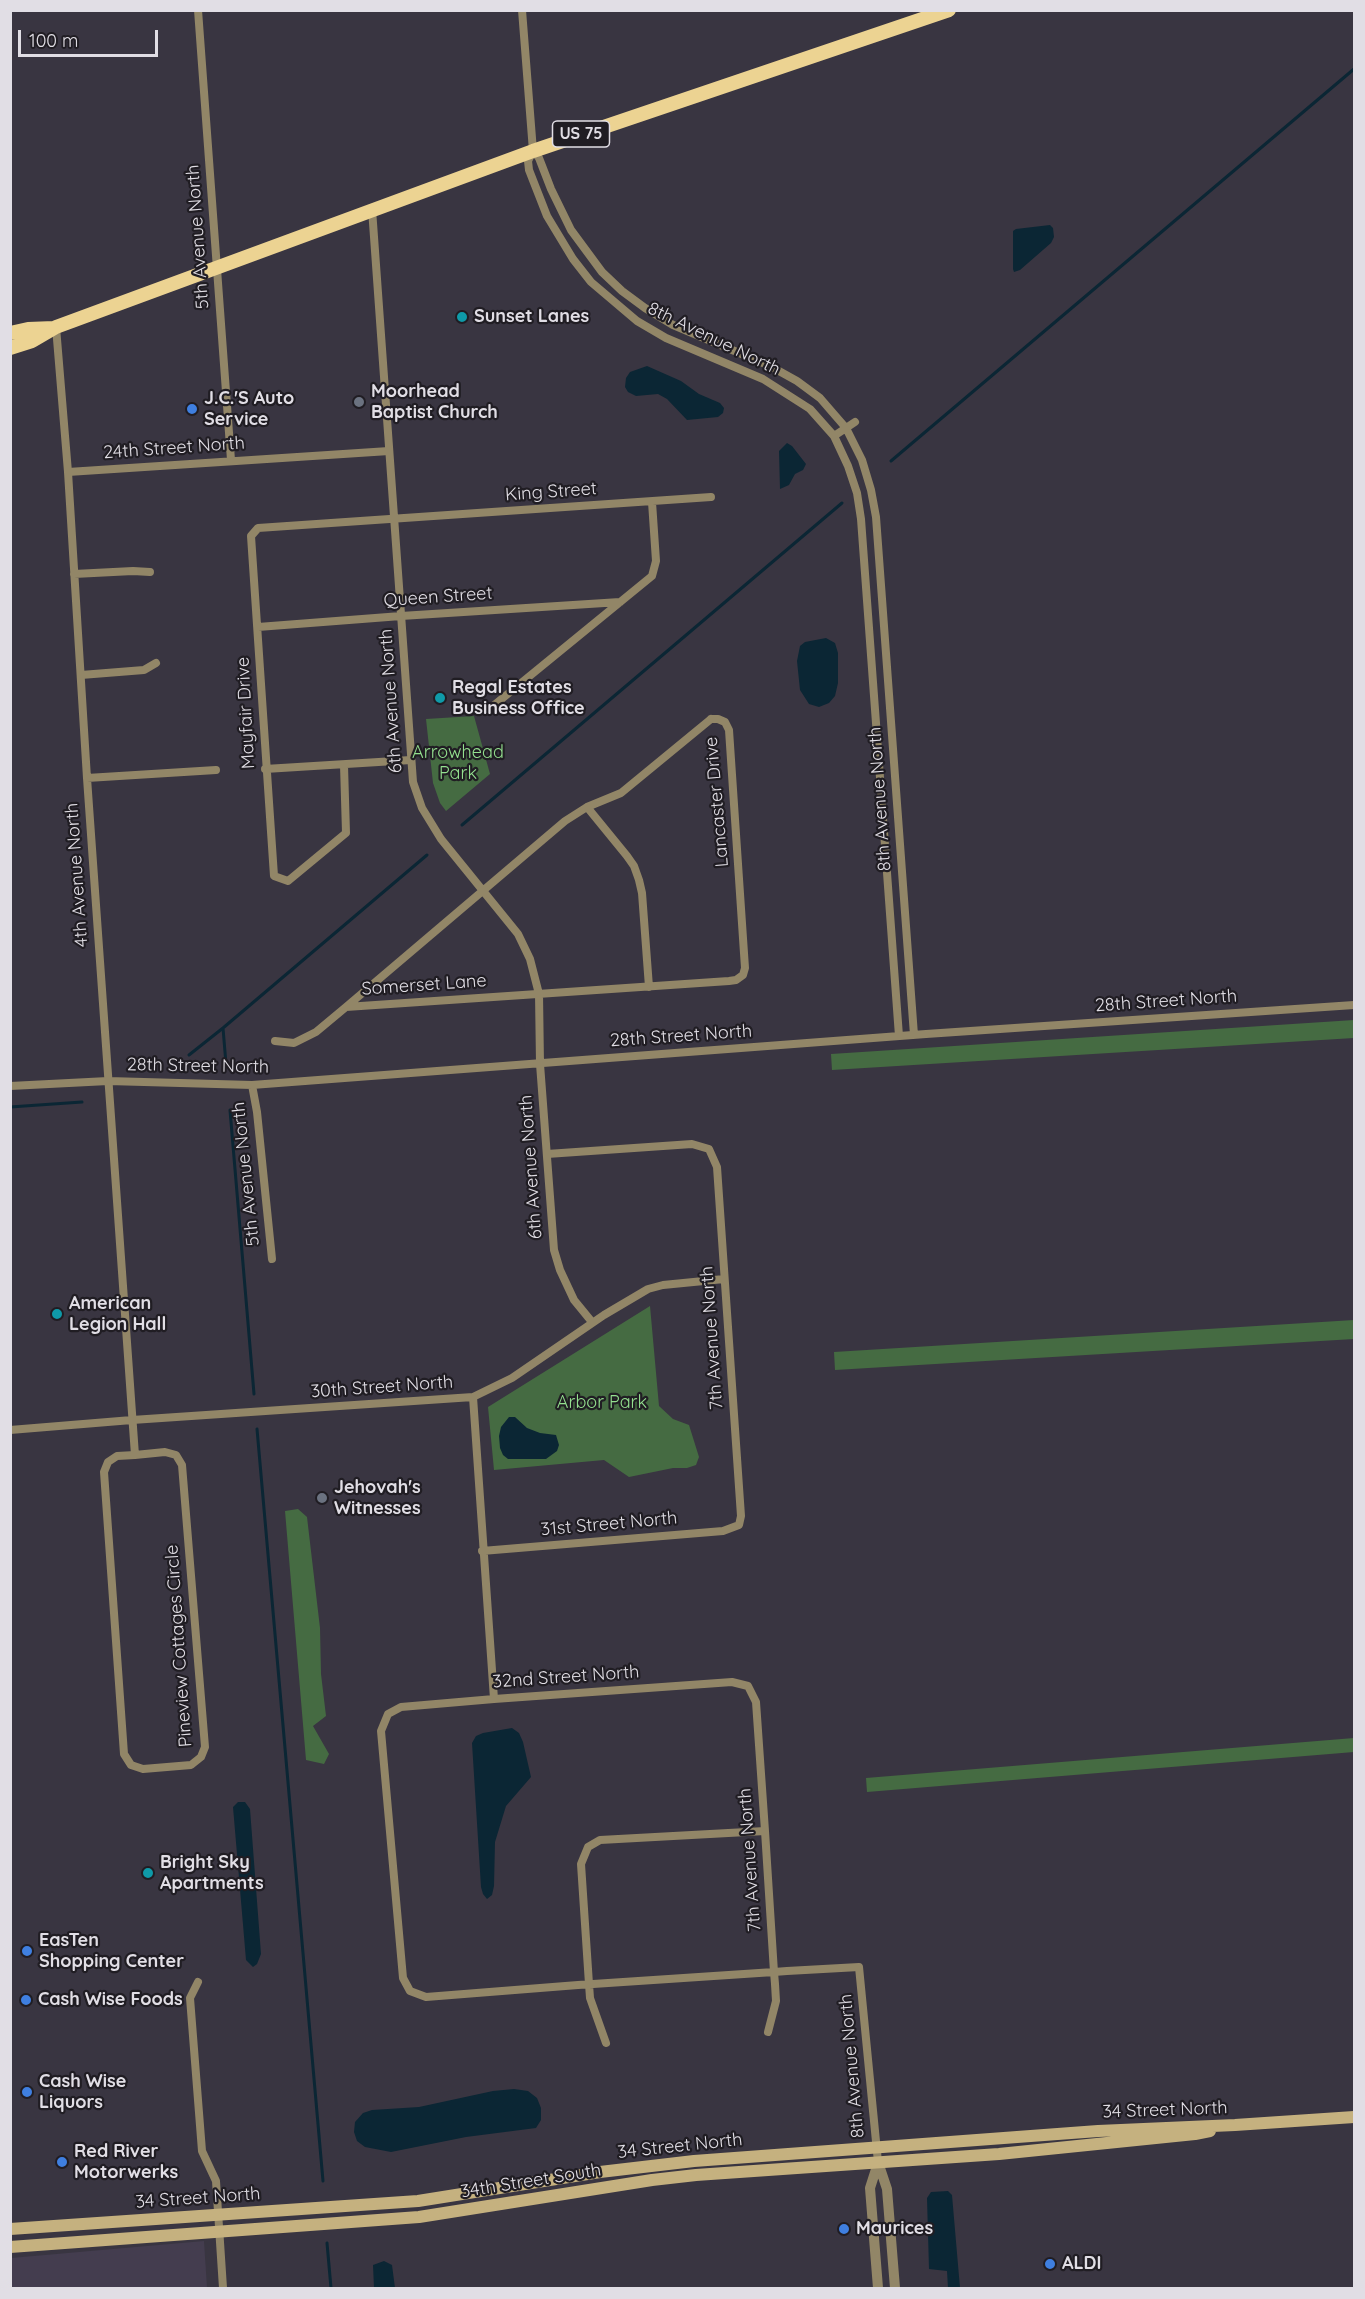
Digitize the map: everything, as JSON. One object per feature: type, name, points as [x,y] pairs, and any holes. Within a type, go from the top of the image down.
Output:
[{"type":"main road","name":"US 75","points":[[10,348],[32,341],[56,327],[533,151],[949,10]]},
{"type":"main road","name":"US 75","points":[[10,333],[56,327]]},
{"type":"main road","name":"34 Street North","points":[[10,2229],[418,2201],[648,2166],[1098,2131],[1354,2117]]},
{"type":"main road","name":"34th Street South","points":[[10,2247],[419,2217],[642,2181],[696,2175],[999,2154],[1195,2134],[1235,2125]]},
{"type":"street","name":"5th Avenue North","points":[[198,10],[231,460]]},
{"type":"street","points":[[522,10],[533,151]]},
{"type":"street","name":"8th Avenue North","points":[[899,1036],[861,519],[857,493],[848,466],[834,436],[810,409],[789,394],[763,379],[666,338],[637,321],[598,288],[573,259],[547,216],[529,170],[528,161],[533,151],[539,158],[571,230],[596,265],[622,291],[673,325],[770,366],[797,381],[820,398],[846,428],[862,460],[876,517],[914,1035]]},
{"type":"street","name":"6th Avenue North","points":[[372,209],[414,782],[422,808],[441,839],[518,934],[530,959],[539,994],[540,1064],[554,1250],[573,1300],[592,1322]]},
{"type":"street","name":"4th Avenue North","points":[[56,327],[68,472],[132,1420]]},
{"type":"street","points":[[834,436],[855,422]]},
{"type":"street","name":"24th Street North","points":[[68,472],[389,451]]},
{"type":"street","name":"King Street","points":[[394,519],[711,497]]},
{"type":"street","points":[[493,706],[652,576],[656,561],[652,502]]},
{"type":"street","name":"Mayfair Drive","points":[[344,765],[346,833],[288,881],[274,876],[251,536],[258,528],[394,519]]},
{"type":"street","points":[[74,574],[150,572]]},
{"type":"street","name":"Queen Street","points":[[258,627],[620,602]]},
{"type":"street","points":[[81,675],[144,670],[156,663]]},
{"type":"street","name":"Lancaster Drive","points":[[482,890],[565,821],[587,807],[621,793],[711,719],[718,719],[725,723],[729,730],[746,968],[743,975],[736,980],[539,994]]},
{"type":"street","points":[[265,769],[411,760]]},
{"type":"street","points":[[87,778],[216,770]]},
{"type":"street","points":[[587,807],[627,856],[639,880],[649,987]]},
{"type":"street","name":"Somerset Lane","points":[[346,1007],[482,890]]},
{"type":"street","name":"Somerset Lane","points":[[346,1007],[539,994]]},
{"type":"street","name":"28th Street North","points":[[10,1086],[108,1081],[252,1085],[899,1036],[1354,1005]]},
{"type":"street","points":[[275,1041],[294,1043],[301,1040],[316,1032],[346,1007]]},
{"type":"street","name":"5th Avenue North","points":[[252,1085],[257,1112],[272,1259]]},
{"type":"street","name":"7th Avenue North","points":[[547,1154],[692,1144],[709,1149],[717,1167],[741,1516],[738,1525]]},
{"type":"street","name":"30th Street North","points":[[10,1430],[472,1397],[512,1378],[592,1322],[648,1289],[663,1285],[724,1279]]},
{"type":"street","points":[[472,1397],[494,1699]]},
{"type":"street","points":[[132,1420],[135,1455]]},
{"type":"street","name":"Pineview Cottages Circle","points":[[165,1452],[176,1455],[182,1466],[205,1747],[201,1757],[191,1765],[143,1769],[131,1766],[124,1754],[104,1472],[108,1462],[117,1456],[135,1455],[165,1452]]},
{"type":"street","name":"31st Street North","points":[[482,1551],[723,1531],[738,1525]]},
{"type":"street","name":"32nd Street North","points":[[589,1984],[426,1997],[410,1992],[404,1978],[381,1731],[387,1714],[401,1707],[494,1699],[732,1682],[748,1686]]},
{"type":"street","name":"7th Avenue North","points":[[748,1686],[756,1702],[776,2001],[768,2032]]},
{"type":"street","points":[[606,2043],[590,1998],[581,1864],[588,1847],[600,1840],[765,1831]]},
{"type":"street","name":"8th Avenue North","points":[[774,1972],[859,1967],[878,2162]]},
{"type":"street","points":[[589,1984],[774,1972]]},
{"type":"street","points":[[198,1982],[190,1998],[202,2151],[216,2181],[223,2289]]},
{"type":"street","points":[[878,2162],[870,2188],[878,2289]]},
{"type":"street","points":[[878,2162],[887,2189],[895,2289]]},
{"type":"street","points":[[50,2226],[52,2245]]},
{"type":"shaded area","points":[[204,2241],[207,2288],[11,2288],[11,2258]]},
{"type":"green space","name":"Arrowhead Park","points":[[474,716],[490,774],[446,811],[440,803],[433,783],[426,719]]},
{"type":"green space","points":[[1354,1020],[1354,1038],[832,1070],[831,1054]]},
{"type":"green space","name":"Arbor Park","points":[[650,1306],[659,1406],[673,1419],[689,1425],[699,1457],[696,1465],[629,1477],[604,1460],[494,1470],[488,1407]]},
{"type":"green space","points":[[1354,1320],[1354,1339],[835,1370],[834,1352]]},
{"type":"green space","points":[[298,1509],[307,1517],[320,1628],[321,1674],[326,1716],[313,1726],[329,1754],[324,1764],[306,1760],[285,1511]]},
{"type":"green space","points":[[1354,1738],[1354,1752],[867,1792],[866,1778]]},
{"type":"water","points":[[1050,225],[1053,228],[1054,237],[1051,243],[1020,270],[1014,272],[1013,231]]},
{"type":"water","points":[[647,366],[681,381],[699,394],[720,403],[724,408],[723,413],[718,417],[687,420],[667,399],[658,394],[636,396],[628,392],[625,387],[626,378],[630,372]]},
{"type":"water","points":[[787,443],[806,464],[803,470],[795,474],[789,485],[780,489],[779,451]]},
{"type":"water","points":[[826,638],[835,643],[838,653],[838,683],[835,696],[829,703],[819,707],[809,704],[800,690],[797,661],[800,646],[805,642]]},
{"type":"water","points":[[509,1417],[515,1417],[527,1428],[540,1433],[556,1435],[559,1445],[557,1451],[546,1459],[508,1459],[500,1448],[499,1436],[501,1427]]},
{"type":"water","points":[[512,1728],[519,1733],[523,1742],[531,1777],[506,1806],[495,1842],[494,1886],[492,1895],[487,1899],[481,1887],[472,1743],[476,1736],[483,1733]]},
{"type":"water","points":[[238,1802],[245,1802],[250,1809],[261,1954],[257,1964],[253,1967],[246,1960],[233,1807]]},
{"type":"water","points":[[514,2089],[528,2091],[537,2098],[541,2108],[541,2120],[536,2128],[466,2137],[391,2152],[365,2147],[357,2141],[354,2132],[355,2122],[363,2113],[372,2110],[419,2107],[493,2091]]},
{"type":"water","points":[[948,2191],[952,2195],[960,2288],[948,2288],[947,2271],[929,2269],[927,2198],[931,2192]]},
{"type":"water","points":[[384,2261],[392,2265],[395,2288],[374,2288],[373,2265]]},
{"type":"waterway","points":[[891,461],[1354,69]]},
{"type":"waterway","points":[[462,825],[842,503]]},
{"type":"waterway","points":[[189,1055],[427,855]]},
{"type":"waterway","points":[[223,1028],[226,1064]]},
{"type":"waterway","points":[[10,1107],[82,1102]]},
{"type":"waterway","points":[[230,1110],[254,1394]]},
{"type":"waterway","points":[[257,1429],[323,2181]]},
{"type":"waterway","points":[[327,2243],[331,2288]]},
{"type":"place","name":"Sunset Lanes","points":[[462,317]]},
{"type":"place","name":"Moorhead Baptist Church","points":[[359,402]]},
{"type":"place","name":"J.C.'S Auto Service","points":[[192,409]]},
{"type":"place","name":"Regal Estates Business Office","points":[[440,698]]},
{"type":"place","name":"American Legion Hall","points":[[57,1314]]},
{"type":"place","name":"Jehovah's Witnesses","points":[[322,1498]]},
{"type":"place","name":"Bright Sky Apartments","points":[[148,1873]]},
{"type":"place","name":"EasTen Shopping Center","points":[[27,1951]]},
{"type":"place","name":"Cash Wise Foods","points":[[26,2000]]},
{"type":"place","name":"Cash Wise Liquors","points":[[27,2092]]},
{"type":"place","name":"Red River Motorwerks","points":[[62,2162]]},
{"type":"place","name":"Maurices","points":[[844,2229]]},
{"type":"place","name":"ALDI","points":[[1050,2264]]}]
